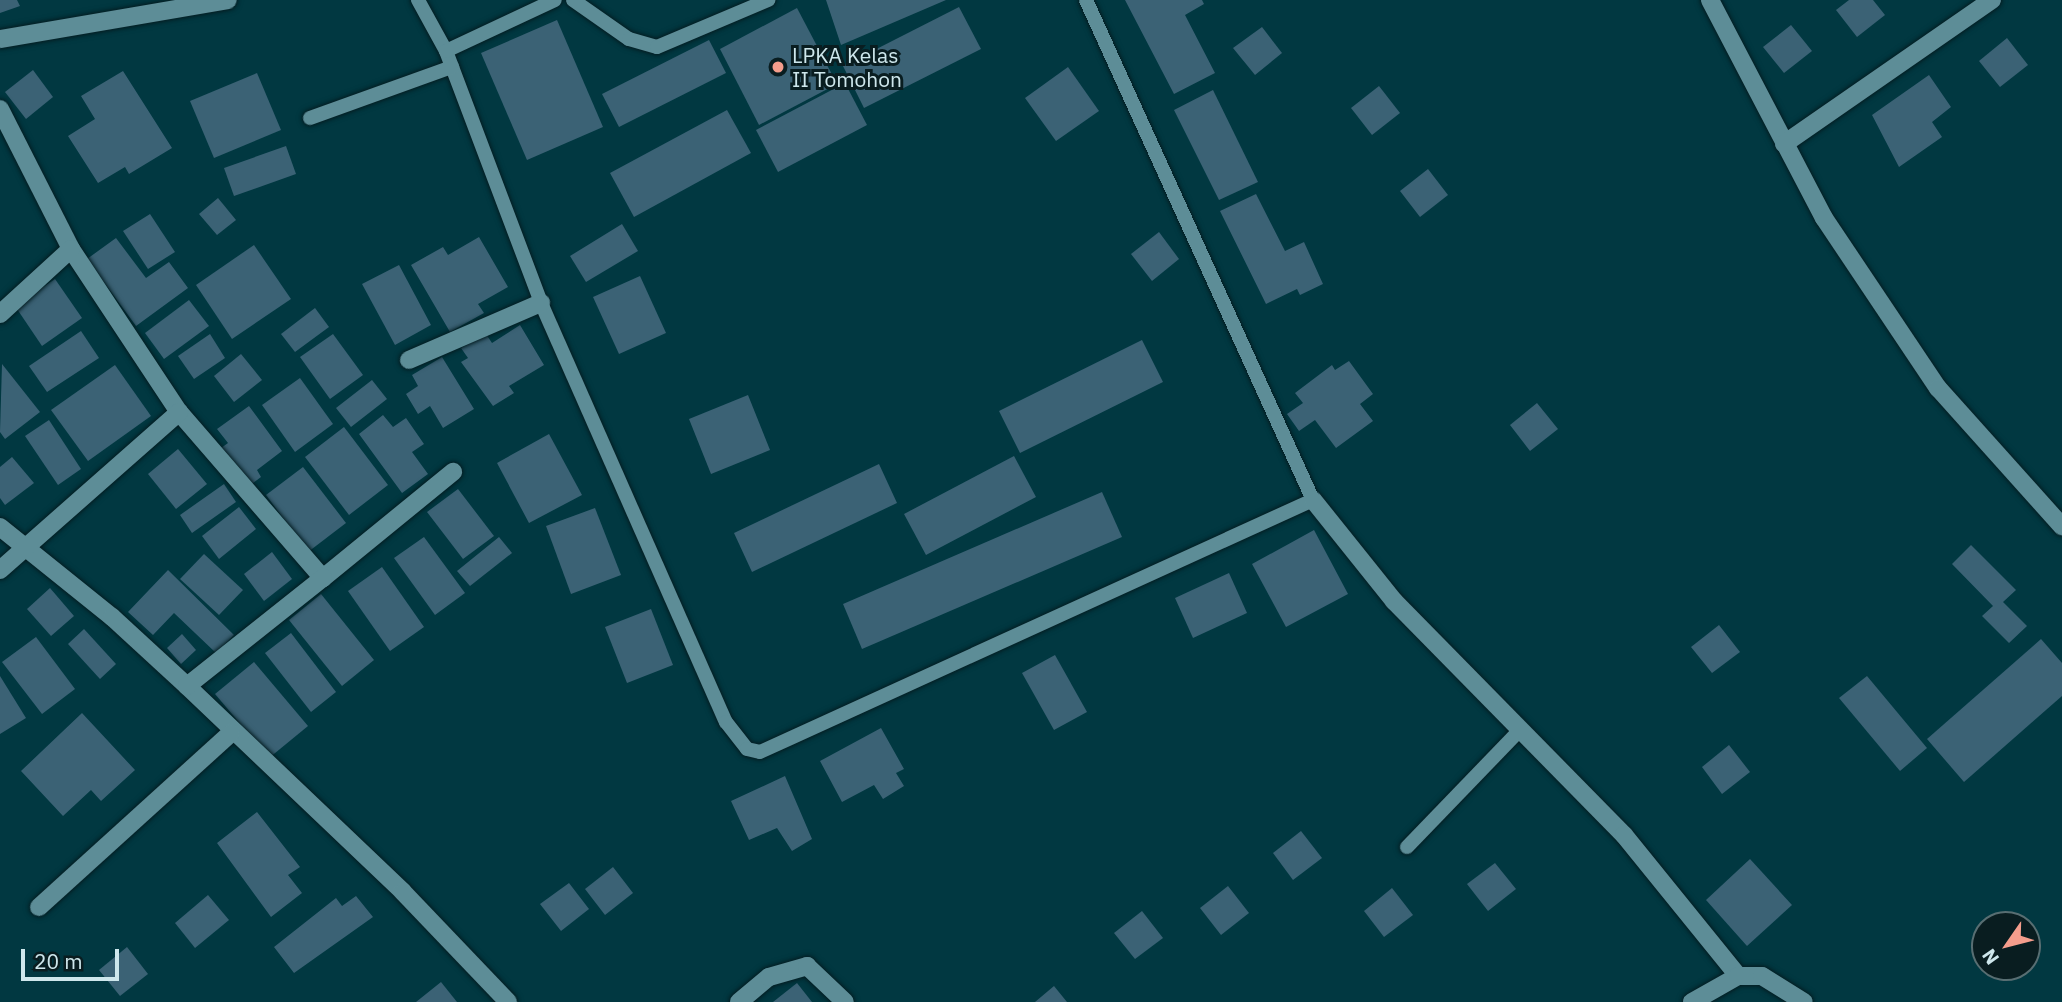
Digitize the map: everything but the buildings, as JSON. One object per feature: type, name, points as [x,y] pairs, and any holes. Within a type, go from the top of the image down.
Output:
[{"type":"street","points":[[0,39],[228,0]]},
{"type":"street","points":[[1710,0],[1824,218],[1938,388],[2062,526]]},
{"type":"street","points":[[1784,144],[1992,0]]},
{"type":"street","points":[[0,109],[71,249],[179,412],[323,578]]},
{"type":"street","points":[[0,314],[71,249]]},
{"type":"street","points":[[409,360],[541,303]]},
{"type":"street","points":[[0,570],[179,412]]},
{"type":"street","points":[[187,687],[453,471]]},
{"type":"street","points":[[1313,500],[1394,601],[1624,835],[1738,976]]},
{"type":"street","points":[[0,527],[187,687],[231,733],[403,892],[508,1002]]},
{"type":"street","points":[[40,907],[231,733]]},
{"type":"street","points":[[739,1002],[769,977],[807,967],[845,1002]]},
{"type":"street","points":[[1692,1002],[1738,976],[1762,976],[1804,1002]]},
{"type":"lane","points":[[418,0],[446,51],[541,303],[726,722],[747,749],[778,748],[1313,500],[1086,0]]},
{"type":"lane","points":[[446,51],[555,0]]},
{"type":"lane","points":[[573,0],[629,39],[657,47],[768,0]]},
{"type":"lane","points":[[310,118],[452,67]]},
{"type":"lane","points":[[1407,847],[1520,730]]},
{"type":"place","name":"LPKA Kelas II Tomohon","points":[[778,67]]}]
